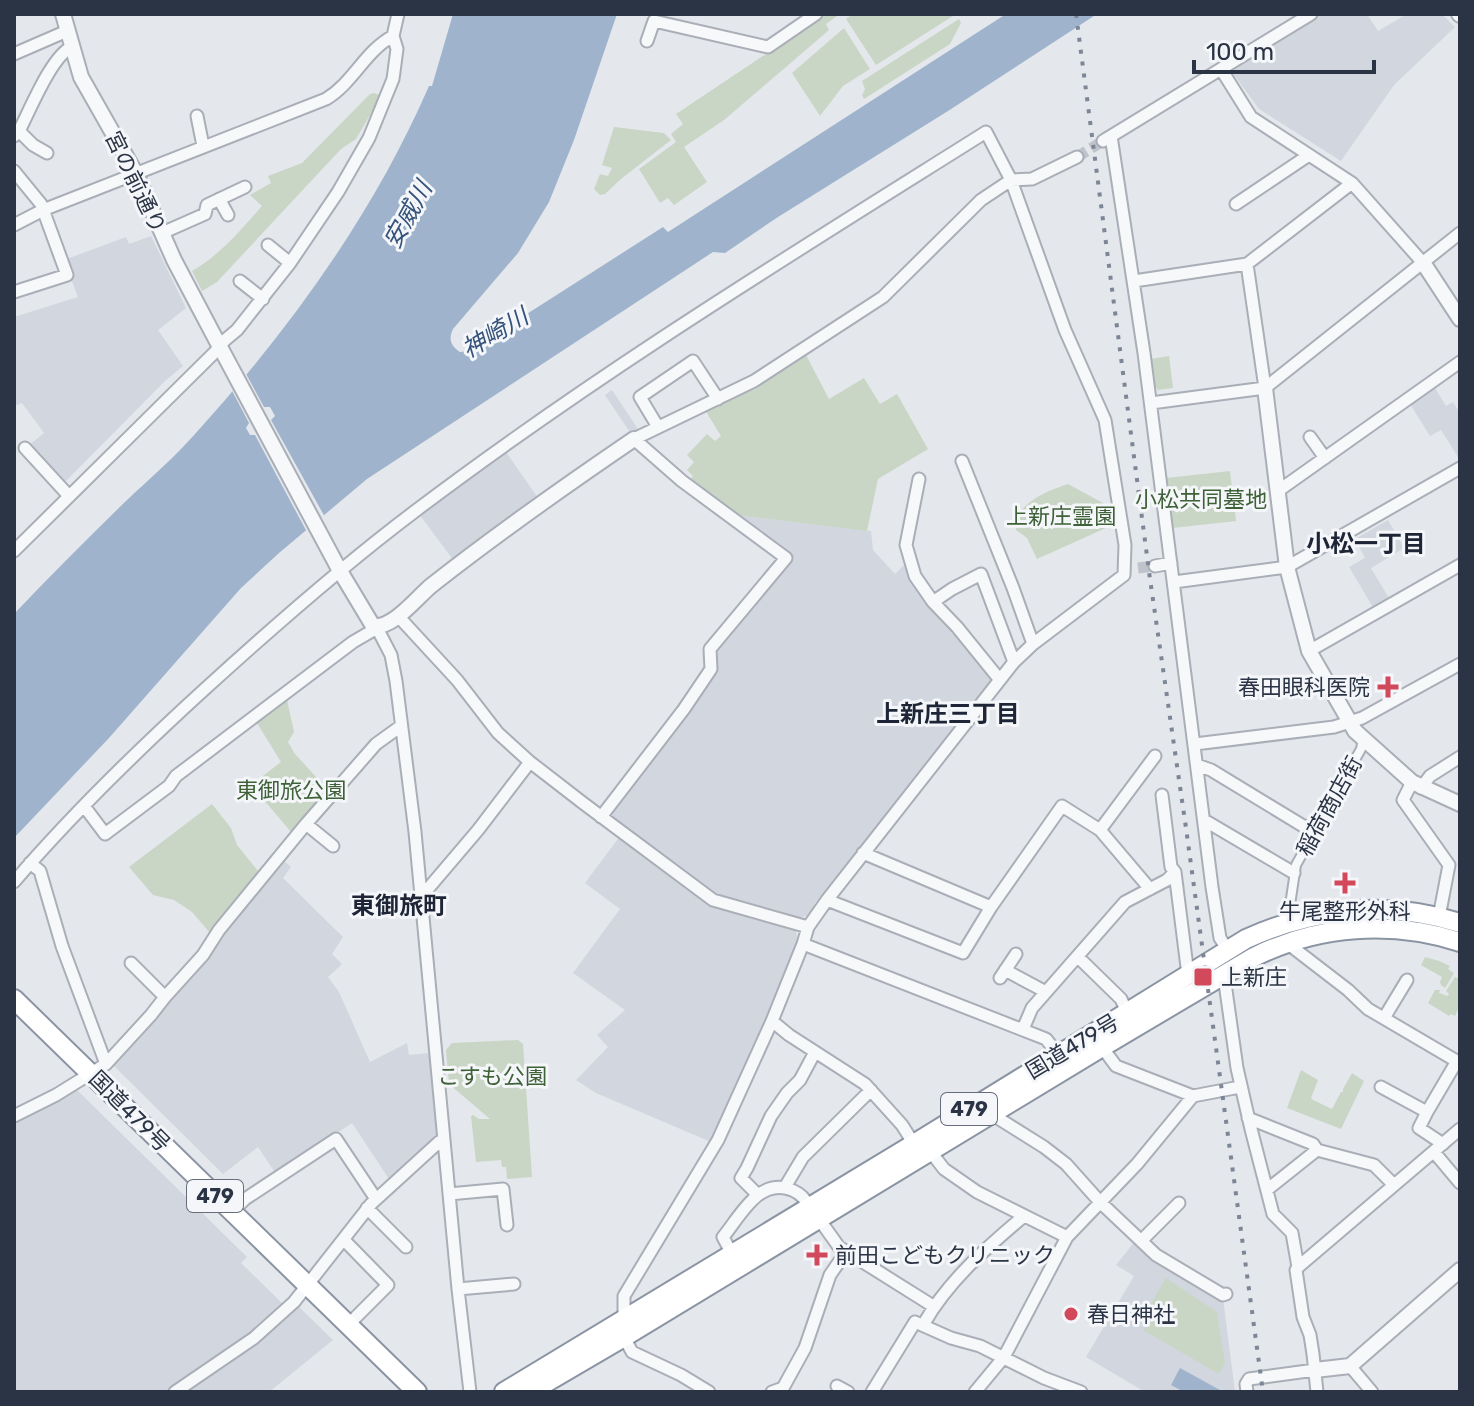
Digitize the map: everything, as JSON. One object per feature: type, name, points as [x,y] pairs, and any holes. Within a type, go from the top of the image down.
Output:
[{"type":"highway","name":"国道479号","points":[[504,1392],[624,1328],[922,1148],[1058,1054],[1246,939],[1293,921],[1336,912],[1401,910],[1460,923]]},
{"type":"highway","name":"国道479号","points":[[922,1148],[993,1115],[1254,957],[1286,943],[1326,932],[1370,928],[1409,930],[1460,942]]},
{"type":"highway","name":"国道479号","points":[[14,999],[98,1068],[232,1212],[417,1392]]},
{"type":"highway","name":"国道479号","points":[[530,1392],[732,1254],[814,1213]]},
{"type":"street","name":"宮の前通り","points":[[63,14],[81,77],[136,174],[221,350],[338,567]]},
{"type":"street","points":[[14,551],[214,353],[221,350],[290,263],[338,192],[369,138],[393,79],[397,49],[393,36],[398,14]]},
{"type":"street","points":[[647,41],[654,21],[768,47],[816,14]]},
{"type":"street","points":[[1228,950],[1220,938],[1134,281],[1107,138],[1311,14]]},
{"type":"street","points":[[14,54],[67,31]]},
{"type":"street","points":[[14,225],[43,210],[326,99],[338,92],[380,43],[393,36]]},
{"type":"street","points":[[47,153],[16,133],[55,62],[63,51],[72,47]]},
{"type":"street","points":[[1221,69],[1251,117],[1352,183],[1424,264],[1460,319]]},
{"type":"street","points":[[197,116],[203,146]]},
{"type":"street","points":[[14,882],[84,806],[166,725],[338,567],[600,378],[986,132],[1011,180],[1065,330],[1105,420],[1125,545],[1124,575]]},
{"type":"street","points":[[1236,204],[1309,155]]},
{"type":"street","points":[[84,806],[105,834],[353,642],[398,616],[422,593],[499,533],[634,439],[754,381],[883,297],[981,200],[1011,180],[1032,179],[1077,157]]},
{"type":"street","points":[[14,171],[41,204],[67,275],[14,292]]},
{"type":"street","points":[[1134,281],[1247,264],[1352,183]]},
{"type":"street","points":[[162,233],[205,214],[207,205],[245,187]]},
{"type":"street","points":[[219,199],[228,215]]},
{"type":"street","points":[[1151,403],[1265,388],[1460,233]]},
{"type":"street","points":[[268,245],[290,263]]},
{"type":"street","points":[[1247,264],[1287,567],[1309,651],[1349,723],[1363,738],[1416,785],[1460,804]]},
{"type":"street","points":[[240,281],[263,299]]},
{"type":"street","points":[[658,427],[640,397],[693,361],[718,399]]},
{"type":"street","points":[[1278,491],[1460,362]]},
{"type":"street","points":[[1310,437],[1325,458]]},
{"type":"street","points":[[601,817],[711,669],[710,649],[786,558],[682,481],[634,439]]},
{"type":"street","points":[[25,448],[69,496]]},
{"type":"street","points":[[962,461],[1033,644]]},
{"type":"street","points":[[1174,582],[1287,567],[1460,468]]},
{"type":"street","points":[[919,479],[906,545],[915,576],[933,602],[1000,680]]},
{"type":"street","points":[[1155,566],[1171,563]]},
{"type":"street","points":[[1309,651],[1460,565]]},
{"type":"street","points":[[338,567],[391,655],[396,681],[415,832],[470,1392]]},
{"type":"street","points":[[709,1392],[632,1352],[624,1328],[624,1296],[718,1140],[772,1021],[808,927],[1014,662],[1124,575],[1138,568]]},
{"type":"street","points":[[933,602],[981,574],[1014,662]]},
{"type":"street","points":[[398,616],[457,680],[498,733],[601,817],[713,900],[808,927]]},
{"type":"street","points":[[1195,744],[1349,723],[1460,664]]},
{"type":"street","points":[[14,1116],[56,1095],[98,1068],[151,1015],[203,955],[219,930],[306,824],[376,744],[401,726]]},
{"type":"street","name":"稲荷商店街","points":[[1293,921],[1290,905],[1296,865],[1361,749],[1363,738]]},
{"type":"street","points":[[1100,830],[1155,756]]},
{"type":"street","points":[[1439,917],[1449,865],[1403,800],[1416,785],[1460,757]]},
{"type":"street","points":[[421,897],[530,762]]},
{"type":"street","points":[[1197,765],[1211,770],[1313,832]]},
{"type":"street","points":[[1162,795],[1188,975]]},
{"type":"street","points":[[827,900],[963,953],[991,907],[1062,806],[1100,830],[1150,889]]},
{"type":"street","points":[[1204,820],[1294,873]]},
{"type":"street","points":[[306,824],[333,846]]},
{"type":"street","points":[[863,853],[991,907]]},
{"type":"street","points":[[30,863],[40,871],[98,1068]]},
{"type":"street","points":[[1023,1029],[1032,1008],[1125,902],[1167,880],[1175,872]]},
{"type":"street","points":[[1286,943],[1368,1009],[1459,1062],[1419,1128],[1439,1148],[1460,1183]]},
{"type":"street","points":[[803,944],[1023,1029],[1046,1039],[1058,1054]]},
{"type":"street","points":[[1016,954],[1003,974],[1046,992]]},
{"type":"street","points":[[1078,957],[1121,999],[1127,1012]]},
{"type":"street","points":[[131,963],[165,997]]},
{"type":"street","points":[[1224,976],[1240,1087],[1273,1214],[1292,1233],[1317,1392]]},
{"type":"street","points":[[1384,1018],[1407,980]]},
{"type":"street","points":[[772,1021],[865,1084],[944,1169],[977,1192],[1067,1237]]},
{"type":"street","points":[[1102,1047],[1116,1066],[1193,1096],[1240,1087]]},
{"type":"street","points":[[757,1194],[741,1178],[771,1116],[800,1080],[815,1052]]},
{"type":"street","points":[[1381,1087],[1427,1112]]},
{"type":"street","points":[[785,1187],[803,1157],[871,1090]]},
{"type":"street","points":[[975,1392],[1004,1357],[1067,1237],[1137,1164],[1193,1096]]},
{"type":"street","points":[[993,1115],[1066,1164],[1100,1202],[1156,1255],[1226,1294]]},
{"type":"street","points":[[1248,1118],[1313,1144],[1317,1150],[1374,1165],[1394,1185]]},
{"type":"street","points":[[1298,1267],[1460,1129]]},
{"type":"street","points":[[232,1212],[245,1199],[336,1139],[371,1204],[406,1247]]},
{"type":"street","points":[[175,1392],[254,1338],[294,1302],[371,1204],[439,1142],[444,1141]]},
{"type":"street","points":[[1268,1189],[1317,1150]]},
{"type":"street","points":[[732,1254],[723,1237],[757,1194],[772,1187],[785,1187],[802,1194],[839,1247],[933,1306]]},
{"type":"street","points":[[449,1194],[503,1189],[507,1225]]},
{"type":"street","points":[[1141,1241],[1179,1203]]},
{"type":"street","points":[[923,1325],[933,1306],[961,1274],[1024,1216]]},
{"type":"street","points":[[344,1240],[388,1285],[348,1325]]},
{"type":"street","points":[[772,1392],[783,1388],[805,1348],[830,1275],[846,1252]]},
{"type":"street","points":[[1247,1392],[1249,1379],[1350,1366],[1460,1270]]},
{"type":"street","points":[[458,1289],[514,1284]]},
{"type":"street","points":[[872,1392],[915,1322],[951,1338],[980,1346],[1044,1378],[1081,1392]]},
{"type":"street","points":[[1350,1366],[1372,1392]]},
{"type":"shaded area","points":[[1320,14],[1367,14],[1378,31],[1407,14],[1442,14],[1455,27],[1394,85],[1341,161],[1259,109],[1232,72],[1234,65]]},
{"type":"shaded area","points":[[151,236],[186,308],[158,330],[183,366],[64,483],[29,445],[44,433],[22,403],[14,406],[14,317],[78,297],[64,260],[126,237],[129,244]]},
{"type":"shaded area","points":[[1435,388],[1446,406],[1453,402],[1460,413],[1458,457],[1441,430],[1430,436],[1410,404]]},
{"type":"shaded area","points":[[612,390],[638,429],[631,434],[605,395]]},
{"type":"shaded area","points":[[506,452],[538,498],[454,561],[419,514]]},
{"type":"shaded area","points":[[735,515],[871,531],[873,550],[895,574],[907,562],[991,676],[992,682],[815,903],[810,915],[795,919],[719,897],[610,818],[612,808],[716,672],[714,649],[790,560],[789,553]]},
{"type":"shaded area","points":[[1388,520],[1404,548],[1371,568],[1390,600],[1374,609],[1349,567],[1365,558],[1355,539]]},
{"type":"shaded area","points":[[620,836],[712,903],[795,928],[799,944],[744,1074],[711,1142],[596,1093],[576,1080],[608,1047],[597,1035],[625,1010],[573,973],[620,909],[585,883]]},
{"type":"shaded area","points":[[283,860],[291,867],[283,878],[343,937],[332,954],[342,964],[328,977],[339,992],[370,1062],[407,1043],[409,1055],[430,1053],[438,1138],[391,1182],[352,1123],[276,1174],[258,1147],[223,1174],[111,1063]]},
{"type":"shaded area","points":[[75,1088],[247,1257],[241,1263],[285,1306],[252,1336],[166,1392],[14,1392],[14,1120]]},
{"type":"shaded area","points":[[1136,1240],[1223,1298],[1235,1392],[1145,1392],[1086,1357],[1134,1276],[1116,1265]]},
{"type":"shaded area","points":[[296,1304],[333,1340],[269,1392],[182,1392]]},
{"type":"green space","points":[[826,14],[840,14],[826,24],[829,30],[724,120],[684,147],[707,182],[674,205],[668,198],[660,203],[639,169],[676,142],[671,134],[683,124],[676,114]]},
{"type":"green space","points":[[853,14],[956,14],[876,65],[846,19]]},
{"type":"green space","points":[[959,19],[961,23],[950,44],[864,99],[862,81]]},
{"type":"green space","points":[[844,28],[870,69],[843,86],[820,116],[792,73]]},
{"type":"green space","points":[[374,93],[381,96],[356,139],[341,149],[217,282],[202,291],[192,271],[221,250],[262,206],[250,195],[271,183],[268,176],[302,163]]},
{"type":"green space","points":[[614,127],[664,133],[671,140],[600,195],[594,189],[600,174],[608,176],[612,168],[602,165]]},
{"type":"green space","points":[[806,355],[829,399],[864,378],[880,404],[897,394],[928,449],[878,479],[867,531],[735,515],[689,481],[693,476],[687,470],[694,462],[687,455],[707,434],[715,441],[721,436],[705,410],[755,389]]},
{"type":"green space","points":[[1169,356],[1173,388],[1158,390],[1151,359]]},
{"type":"green space","name":"小松共同墓地","points":[[1230,471],[1236,521],[1172,528],[1166,478]]},
{"type":"green space","name":"上新庄霊園","points":[[1068,484],[1114,509],[1117,523],[1037,559],[1027,538],[1016,530],[1019,513],[1033,500]]},
{"type":"green space","name":"東御旅公園","points":[[287,700],[294,732],[288,742],[329,791],[292,833],[251,785],[281,762],[257,723]]},
{"type":"green space","points":[[212,804],[231,828],[237,845],[258,871],[210,933],[192,912],[174,900],[153,895],[129,867]]},
{"type":"green space","points":[[1425,957],[1450,966],[1448,969],[1454,973],[1445,988],[1440,982],[1442,977],[1421,965]]},
{"type":"green space","points":[[1455,977],[1460,979],[1460,1005],[1455,1016],[1449,1016],[1428,1003],[1435,990],[1448,996],[1446,991]]},
{"type":"green space","name":"こすも公園","points":[[518,1040],[523,1044],[532,1177],[507,1179],[506,1167],[502,1167],[501,1160],[476,1162],[471,1116],[490,1119],[449,1084],[446,1050],[452,1043]]},
{"type":"green space","points":[[1301,1070],[1318,1080],[1311,1098],[1332,1109],[1352,1073],[1364,1081],[1341,1129],[1287,1108]]},
{"type":"green space","points":[[1166,1278],[1217,1312],[1225,1363],[1219,1374],[1143,1330],[1151,1318],[1147,1316],[1148,1309]]},
{"type":"water","name":"安威川","points":[[453,14],[617,14],[574,140],[549,202],[518,253],[453,329],[451,342],[460,352],[469,351],[663,227],[668,232],[1006,14],[1097,14],[725,253],[713,252],[367,479],[241,588],[109,738],[14,838],[14,614],[187,443],[296,312],[355,225],[407,134],[429,86],[432,86]]},
{"type":"water","points":[[1180,1368],[1219,1392],[1184,1392],[1171,1385]]},
{"type":"pier","points":[[244,370],[264,407],[270,407],[275,416],[271,420],[326,519],[308,534],[255,435],[250,435],[246,428],[249,423],[230,387]]},
{"type":"tunnel","points":[[1077,157],[1103,141]]},
{"type":"tunnel","points":[[1138,568],[1155,566]]},
{"type":"railway","points":[[1076,14],[1150,579],[1263,1392]]},
{"type":"place","name":"春田眼科医院","points":[[1388,687]]},
{"type":"place","name":"牛尾整形外科","points":[[1345,883]]},
{"type":"place","name":"上新庄","points":[[1203,977]]},
{"type":"place","name":"前田こどもクリニック","points":[[817,1255]]},
{"type":"place","name":"春日神社","points":[[1071,1314]]},
{"type":"district","name":"小松一丁目","points":[[1366,544]]},
{"type":"district","name":"上新庄三丁目","points":[[948,714]]},
{"type":"district","name":"東御旅町","points":[[399,906]]},
{"type":"water label","name":"神崎川","points":[[495,333]]}]
